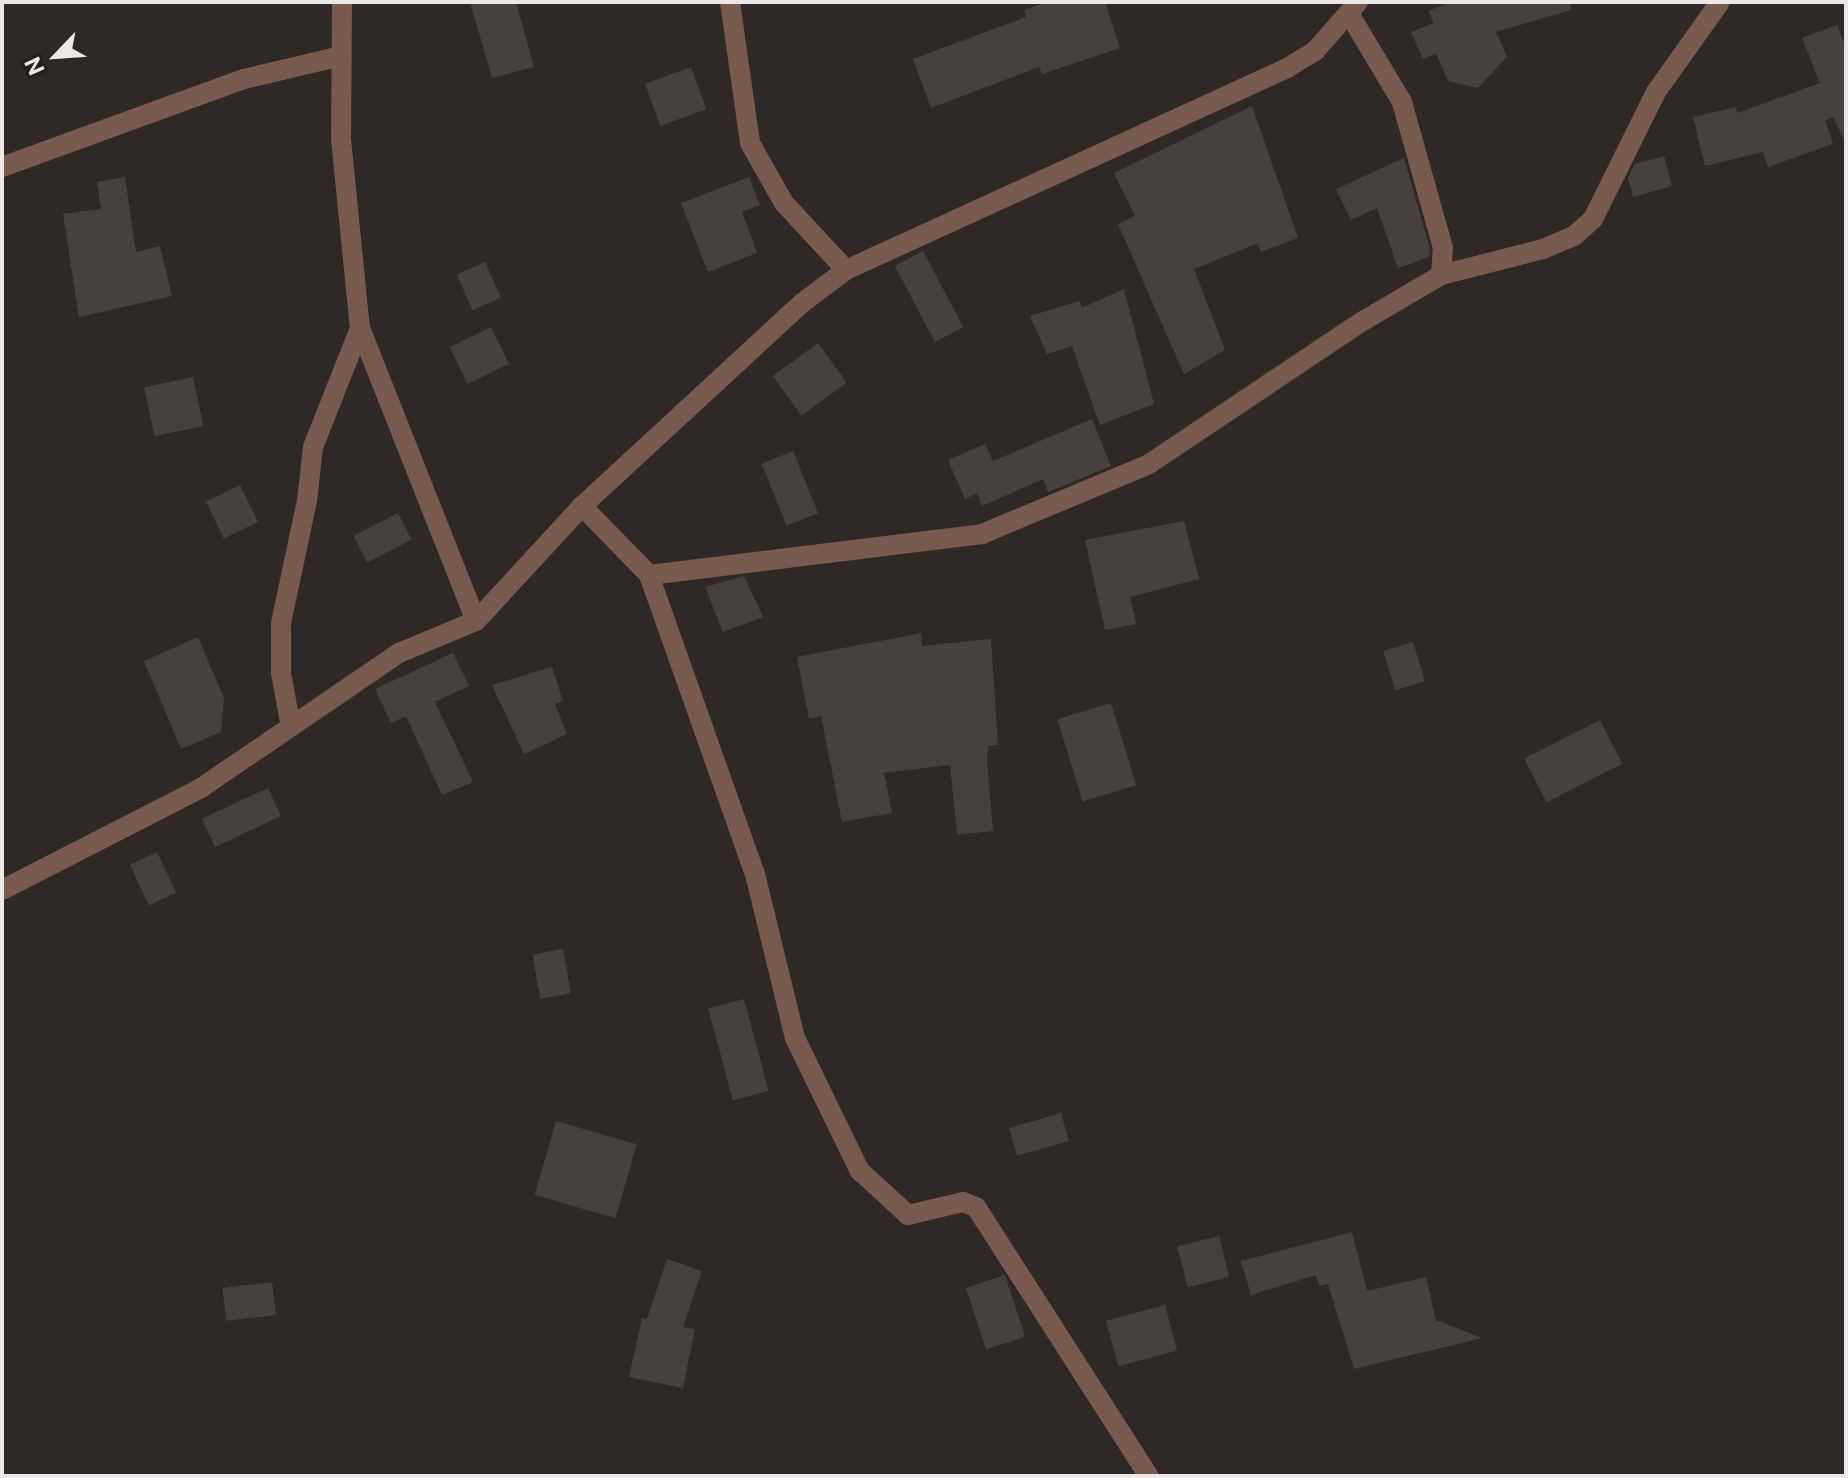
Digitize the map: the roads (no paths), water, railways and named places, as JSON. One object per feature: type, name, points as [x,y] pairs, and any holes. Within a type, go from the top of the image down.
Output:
[{"type":"street","points":[[342,2],[341,139],[360,328],[476,621]]},
{"type":"street","points":[[730,2],[745,116],[760,166],[784,203],[846,270]]},
{"type":"street","points":[[649,575],[982,534],[1149,464],[1363,321],[1441,275],[1543,249],[1574,236],[1593,219],[1656,92],[1720,2]]},
{"type":"street","points":[[2,890],[201,788],[290,722],[399,653],[476,621],[582,506],[802,303],[846,270],[1287,68],[1315,51],[1354,8],[1402,102],[1443,248],[1441,275]]},
{"type":"street","points":[[2,167],[244,79],[341,56]]},
{"type":"street","points":[[290,722],[281,673],[281,623],[307,501],[313,447],[360,328]]},
{"type":"street","points":[[582,506],[649,575],[755,874],[795,1038],[860,1171],[908,1215],[963,1202],[976,1207],[1149,1476]]}]
